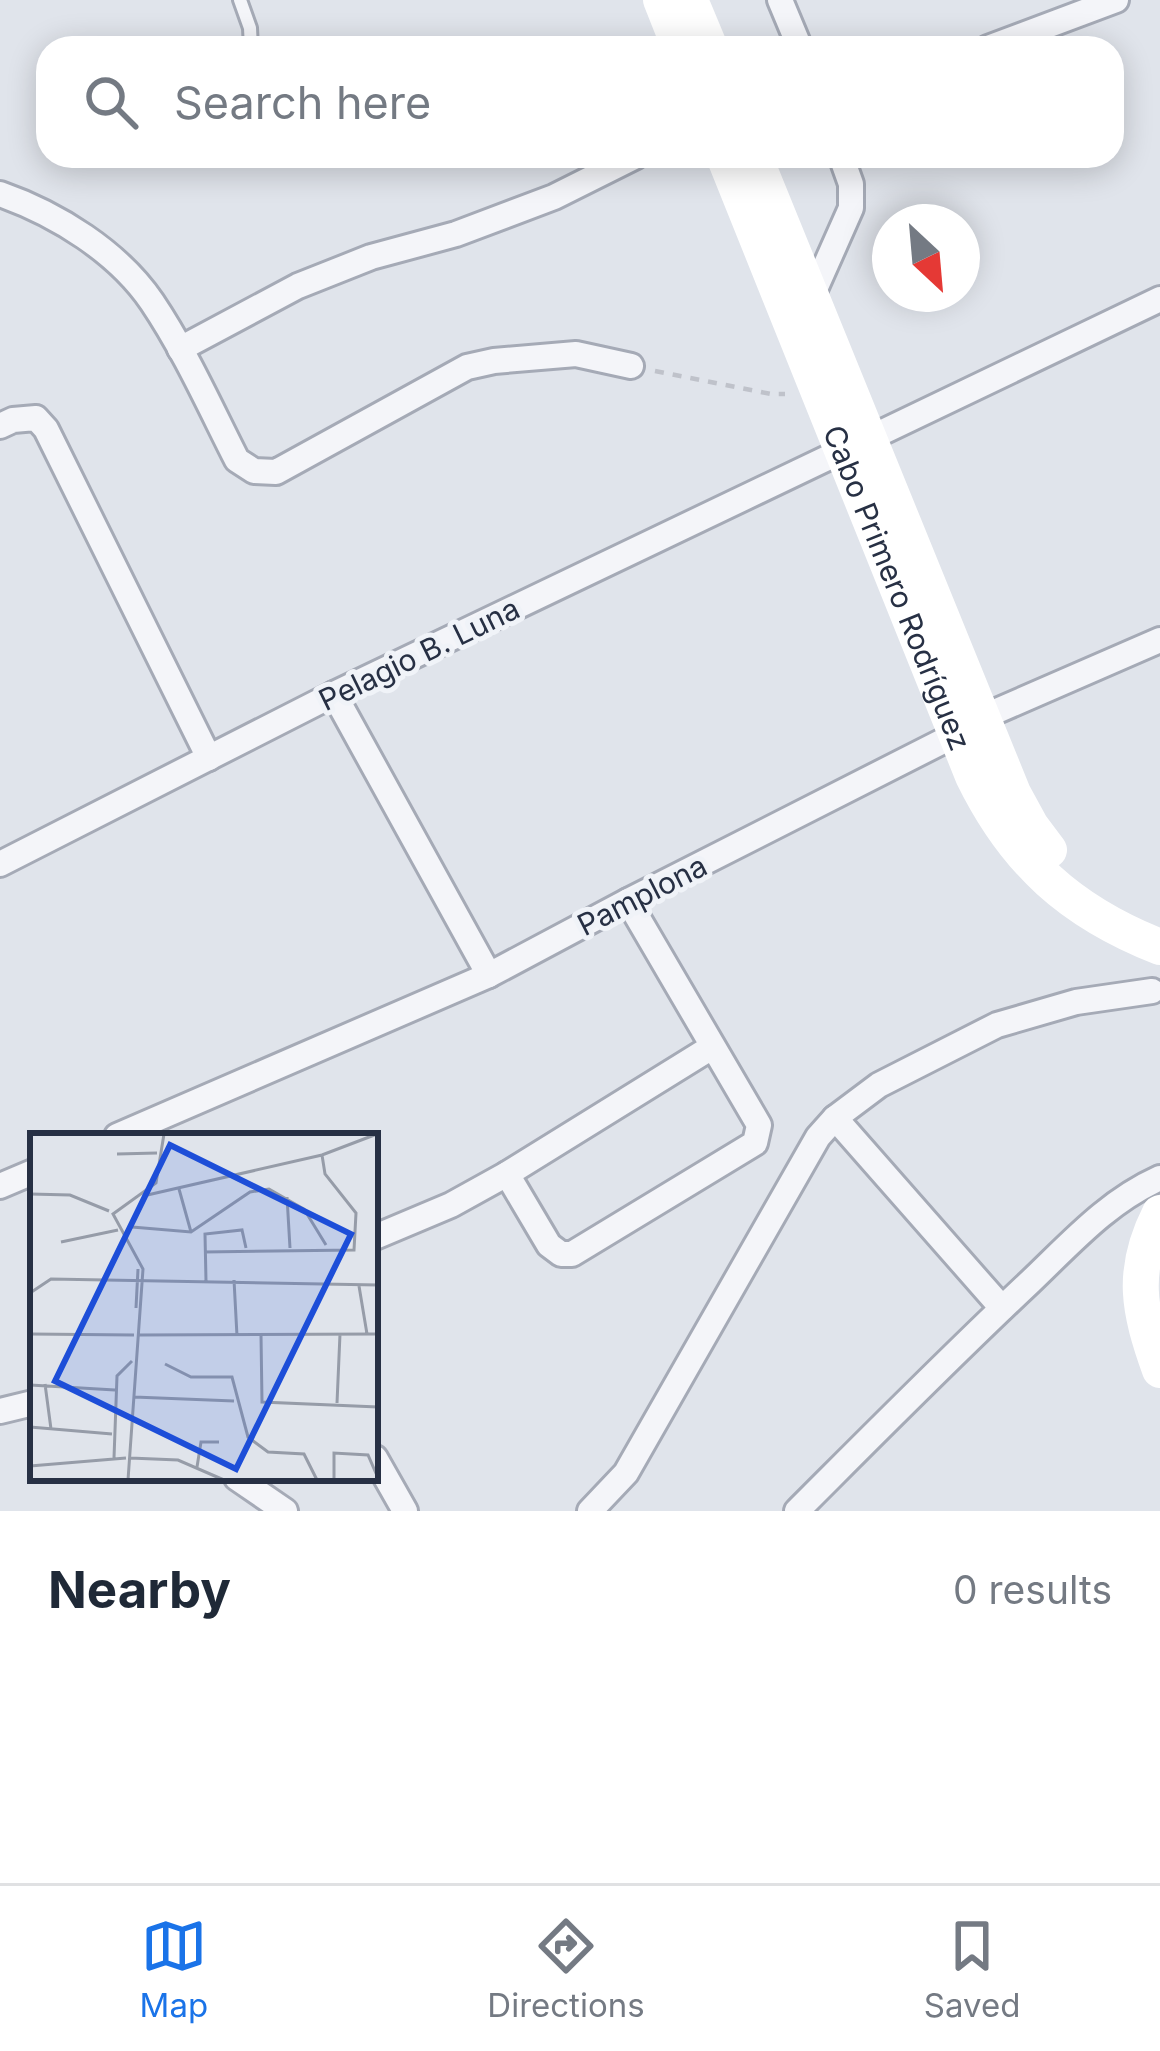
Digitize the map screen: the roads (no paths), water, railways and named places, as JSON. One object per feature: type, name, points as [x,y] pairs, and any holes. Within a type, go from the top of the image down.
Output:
[{"type":"street","points":[[661,0],[675,36]]},
{"type":"street","points":[[690,0],[705,36]]},
{"type":"street","points":[[780,0],[795,36]]},
{"type":"street","points":[[1022,36],[1116,0]]},
{"type":"street","points":[[180,349],[298,286],[371,257],[456,234],[554,197],[612,168]]},
{"type":"street","name":"Cabo Primero Rodríguez","points":[[729,168],[816,386],[855,445]]},
{"type":"street","name":"Cabo Primero Rodríguez","points":[[759,168],[812,296],[855,445],[970,726],[1058,861],[1084,886],[1119,908],[1160,922]]},
{"type":"street","points":[[812,296],[850,208],[851,184],[845,168]]},
{"type":"street","points":[[0,194],[73,230],[116,261],[150,299],[237,460],[254,471],[276,472],[467,367],[575,354],[631,366]]},
{"type":"street","name":"Pelagio B. Luna","points":[[0,864],[334,694],[1160,299]]},
{"type":"street","points":[[0,426],[35,418],[46,429],[209,758]]},
{"type":"street","name":"Pamplona","points":[[124,1133],[489,975],[970,726],[1160,640]]},
{"type":"street","points":[[334,694],[489,975]]},
{"type":"street","name":"Cabo Primero Rodríguez","points":[[970,726],[987,804],[1046,879],[1085,912],[1160,946]]},
{"type":"street","points":[[507,1174],[549,1245],[561,1254],[572,1254],[754,1143],[759,1125],[628,901]]},
{"type":"street","points":[[590,1511],[626,1473],[818,1137],[836,1118],[879,1085],[997,1025],[1076,1002],[1152,991]]},
{"type":"street","points":[[378,1236],[451,1205],[507,1174],[712,1047]]},
{"type":"street","points":[[836,1118],[1002,1308]]},
{"type":"street","points":[[0,1186],[30,1173]]},
{"type":"street","points":[[797,1511],[1114,1204],[1160,1178]]},
{"type":"street","points":[[1160,1213],[1138,1282],[1142,1320],[1160,1370]]},
{"type":"street","points":[[0,1411],[30,1404]]},
{"type":"street","points":[[378,1463],[405,1511]]},
{"type":"street","points":[[241,1481],[285,1511]]},
{"type":"lane","points":[[240,0],[250,36]]}]
